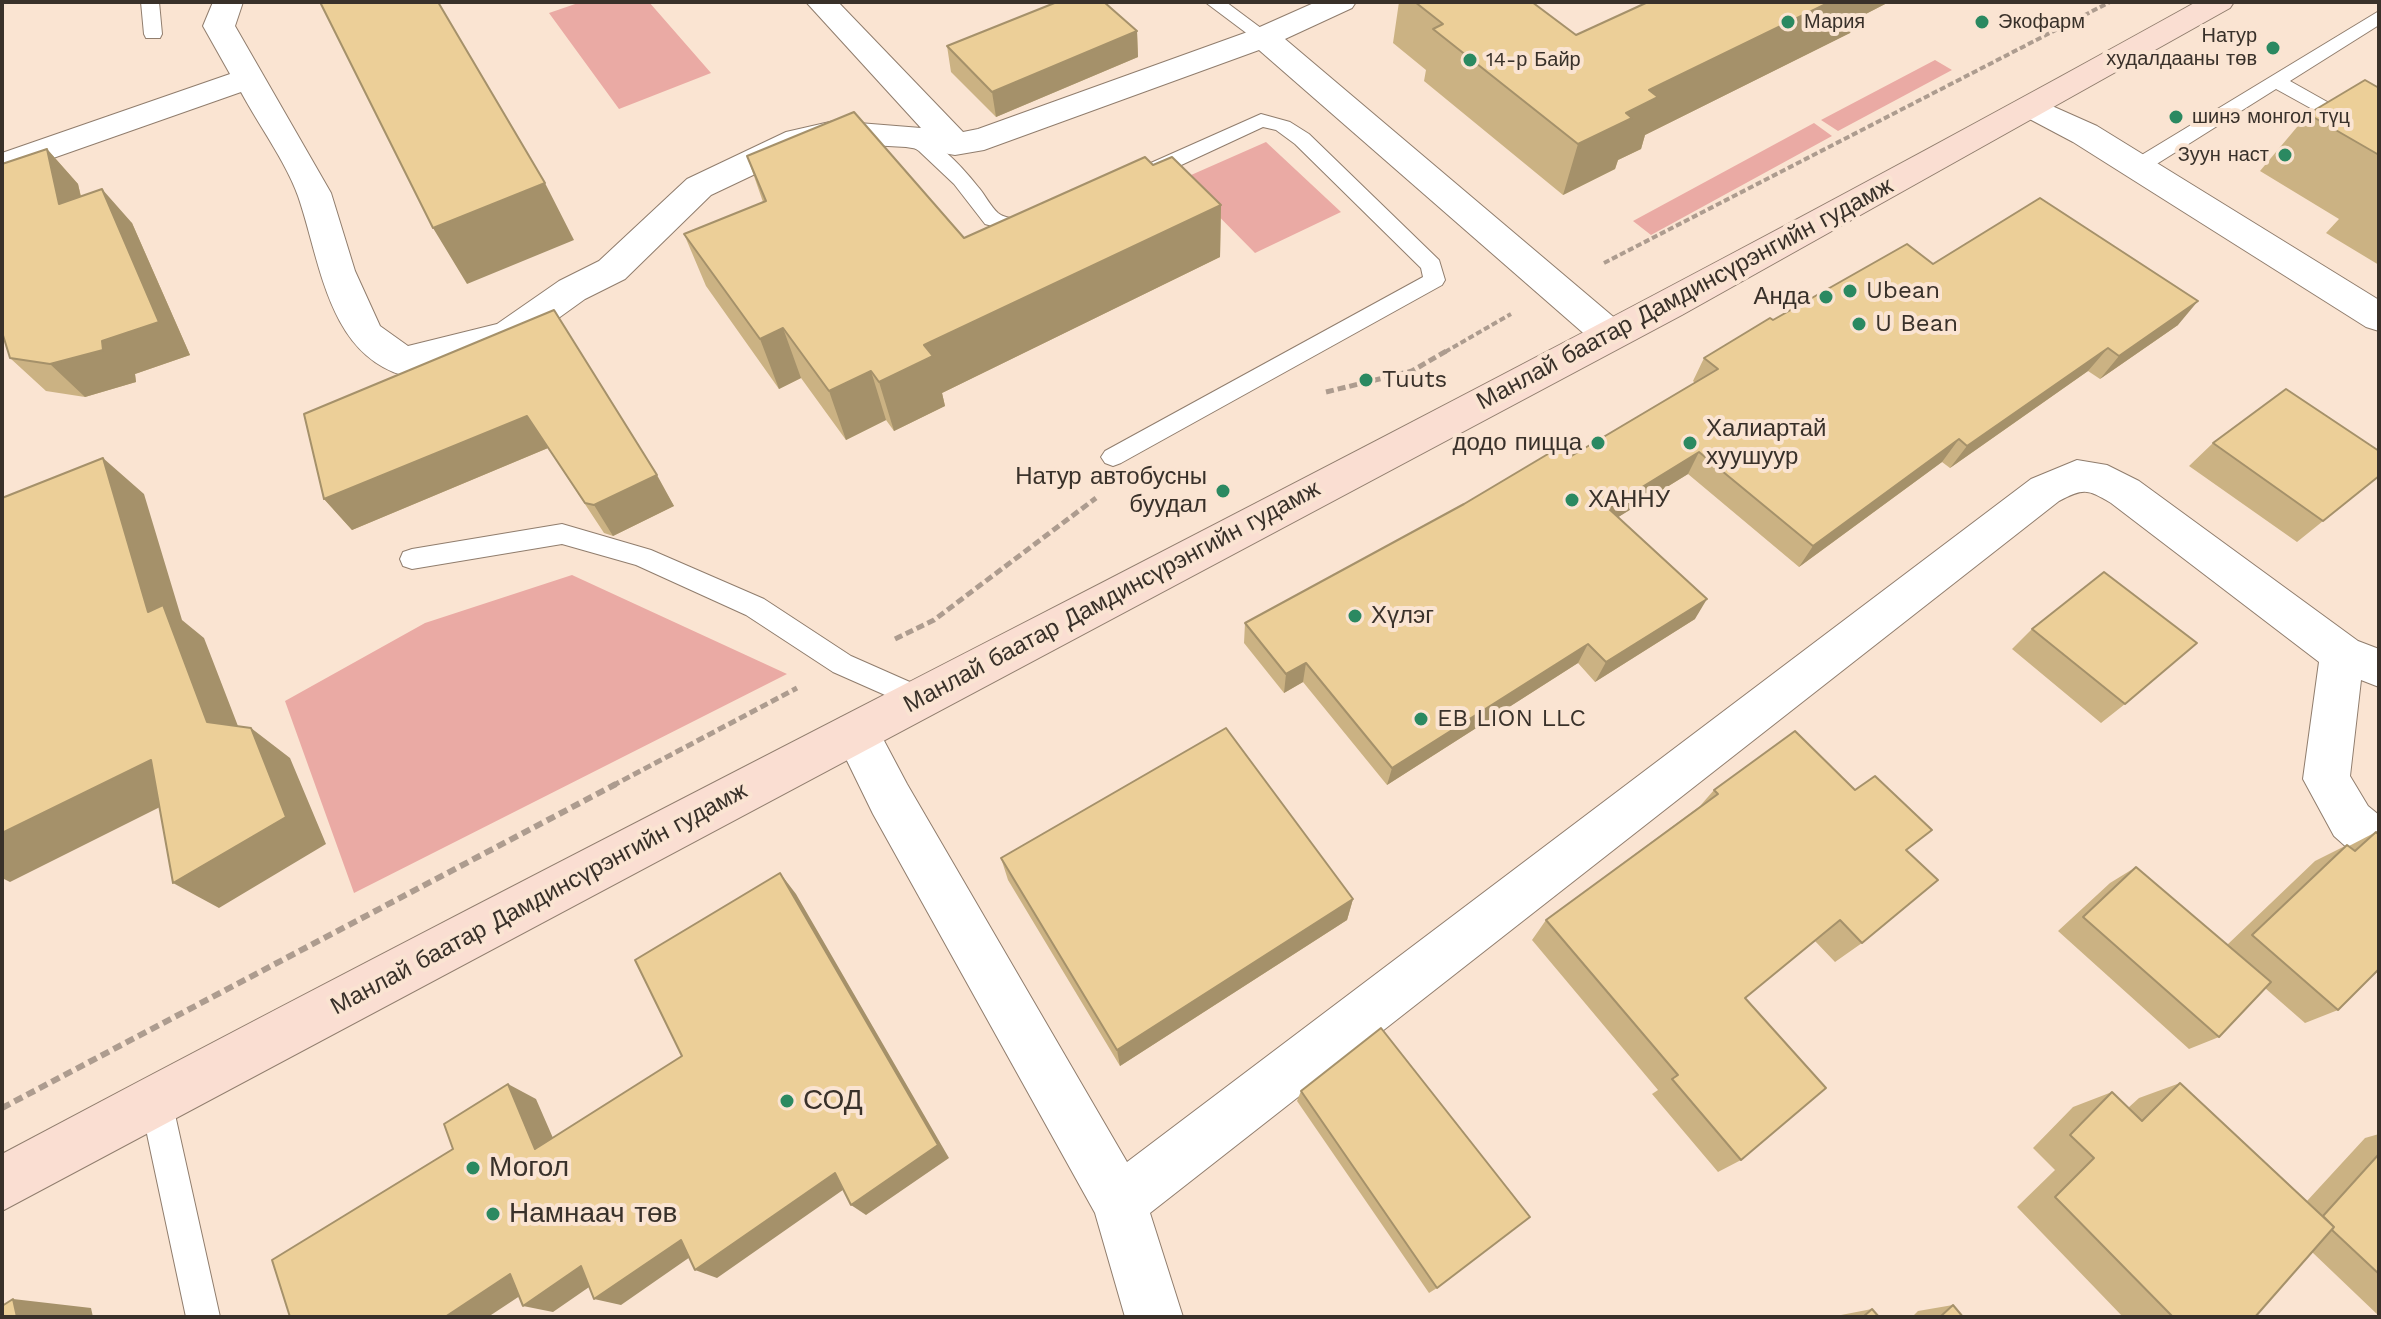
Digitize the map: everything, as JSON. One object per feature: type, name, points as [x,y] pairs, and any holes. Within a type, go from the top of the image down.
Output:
[{"type":"main road","name":"Манлай баатар Дамдинсүрэнгийн гудамж","points":[[2,1184],[1610,335],[2034,108],[2219,2]]},
{"type":"street","points":[[228,2],[219,26],[314,193],[337,271],[365,334],[402,361],[508,335],[572,290],[612,270],[699,187],[798,140],[834,132],[906,136],[955,144],[984,139],[1264,37],[1341,2]]},
{"type":"street","points":[[821,2],[955,144]]},
{"type":"street","points":[[1264,37],[1610,335]]},
{"type":"street","points":[[2,165],[247,79]]},
{"type":"street","points":[[2034,108],[2137,167],[2379,318]]},
{"type":"street","points":[[1119,1202],[2032,500],[2075,473],[2101,478],[2125,492],[2360,661],[2326,779],[2351,821],[2379,845]]},
{"type":"street","points":[[856,732],[890,799],[1119,1202],[1154,1317]]},
{"type":"lane","points":[[150,2],[153,34]]},
{"type":"lane","points":[[1214,2],[1264,37]]},
{"type":"lane","points":[[2137,167],[2379,17]]},
{"type":"lane","points":[[2276,81],[2379,140]]},
{"type":"lane","points":[[1113,457],[1434,280],[1431,265],[1302,139],[1283,126],[1261,120],[1121,184]]},
{"type":"lane","points":[[906,136],[926,146],[961,179],[992,219],[1024,228],[1052,216]]},
{"type":"lane","points":[[412,559],[562,534],[642,557],[755,607],[842,664],[919,698]]},
{"type":"lane","points":[[156,1101],[203,1317]]},
{"type":"path","points":[[1322,393],[1412,371],[1554,289],[2110,2]]},
{"type":"path","points":[[2,1108],[842,664],[934,620],[1094,499],[1109,492]]},
{"type":"shaded area","points":[[581,2],[649,2],[711,73],[619,109],[549,13]]},
{"type":"shaded area","points":[[1935,60],[1952,70],[1838,131],[1821,120]]},
{"type":"shaded area","points":[[1814,123],[1832,136],[1651,235],[1633,221]]},
{"type":"shaded area","points":[[1266,142],[1341,212],[1255,253],[1182,179]]},
{"type":"shaded area","points":[[572,575],[787,674],[354,893],[285,701],[425,623]]},
{"type":"building","points":[[320,2],[438,2],[545,183],[433,228]]},
{"type":"building","points":[[1057,2],[1104,2],[1137,31],[992,92],[947,46]]},
{"type":"building","points":[[1415,2],[1532,2],[1576,35],[1648,2],[1830,2],[1649,90],[1658,97],[1626,113],[1632,118],[1578,144],[1433,29],[1443,24]]},
{"type":"building","points":[[2365,80],[2379,88],[2379,155],[2308,114]]},
{"type":"building","points":[[854,112],[964,238],[1145,157],[1153,165],[1172,157],[1221,205],[924,345],[933,356],[879,382],[871,371],[829,391],[783,328],[760,339],[684,234],[766,201],[747,156]]},
{"type":"building","points":[[47,149],[59,204],[102,189],[159,322],[102,341],[103,350],[50,364],[10,358],[2,332],[2,164]]},
{"type":"building","points":[[2040,198],[2198,301],[2119,356],[2108,348],[1967,446],[1959,439],[1813,546],[1699,452],[1608,508],[1707,599],[1606,662],[1588,644],[1392,768],[1306,663],[1286,674],[1245,623],[1464,504],[1558,448],[1568,458],[1718,369],[1704,358],[1770,318],[1773,320],[1907,244],[1933,264]]},
{"type":"building","points":[[554,310],[657,475],[594,505],[585,503],[527,416],[324,499],[304,414]]},
{"type":"building","points":[[2286,389],[2379,451],[2379,476],[2323,521],[2213,443]]},
{"type":"building","points":[[103,458],[148,612],[163,605],[207,722],[251,728],[286,817],[173,883],[151,760],[2,833],[2,498]]},
{"type":"building","points":[[2104,572],[2197,643],[2125,704],[2032,629]]},
{"type":"building","points":[[1226,728],[1353,899],[1117,1050],[1001,858]]},
{"type":"building","points":[[1795,731],[1855,790],[1875,776],[1932,830],[1906,850],[1938,880],[1862,943],[1840,920],[1745,998],[1826,1088],[1741,1160],[1672,1079],[1678,1075],[1546,920],[1718,794],[1714,790]]},
{"type":"building","points":[[2376,832],[2379,835],[2379,969],[2338,1010],[2252,935],[2347,845],[2355,851]]},
{"type":"building","points":[[2136,867],[2271,982],[2219,1037],[2083,917]]},
{"type":"building","points":[[780,873],[938,1145],[851,1205],[835,1173],[695,1270],[681,1240],[594,1299],[581,1266],[523,1306],[510,1274],[445,1317],[290,1317],[272,1260],[453,1149],[444,1124],[508,1084],[535,1149],[682,1056],[635,960]]},
{"type":"building","points":[[1381,1028],[1530,1217],[1437,1288],[1301,1091]]},
{"type":"building","points":[[2180,1083],[2334,1227],[2255,1317],[2173,1317],[2055,1197],[2094,1158],[2070,1135],[2112,1092],[2142,1121]]},
{"type":"building","points":[[2379,1154],[2379,1274],[2332,1230],[2334,1227],[2323,1216]]},
{"type":"building","points":[[13,1299],[17,1317],[2,1317],[2,1306]]},
{"type":"building","points":[[1953,1305],[1963,1317],[1940,1317]]},
{"type":"building","points":[[1872,1309],[1879,1317],[1863,1317]]},
{"type":"place","name":"Мария","points":[[1788,22]]},
{"type":"place","name":"Экофарм","points":[[1982,22]]},
{"type":"place","name":"Натур худалдааны төв","points":[[2273,48]]},
{"type":"place","name":"14-р Байр","points":[[1470,60]]},
{"type":"place","name":"шинэ монгол түц","points":[[2176,117]]},
{"type":"place","name":"Зуун наст","points":[[2285,155]]},
{"type":"place","name":"Ubean","points":[[1850,291]]},
{"type":"place","name":"Анда","points":[[1826,297]]},
{"type":"place","name":"U Bean","points":[[1859,324]]},
{"type":"place","name":"Tuuts","points":[[1366,380]]},
{"type":"place","name":"додо пицца","points":[[1598,443]]},
{"type":"place","name":"Халиартай хуушуур","points":[[1690,443]]},
{"type":"place","name":"Натур автобусны буудал","points":[[1223,491]]},
{"type":"place","name":"ХАННУ","points":[[1572,500]]},
{"type":"place","name":"Хүлэг","points":[[1355,616]]},
{"type":"place","name":"EB LION LLC","points":[[1421,719]]},
{"type":"place","name":"СОД","points":[[787,1101]]},
{"type":"place","name":"Могол","points":[[473,1168]]},
{"type":"place","name":"Намнаач төв","points":[[493,1214]]}]
